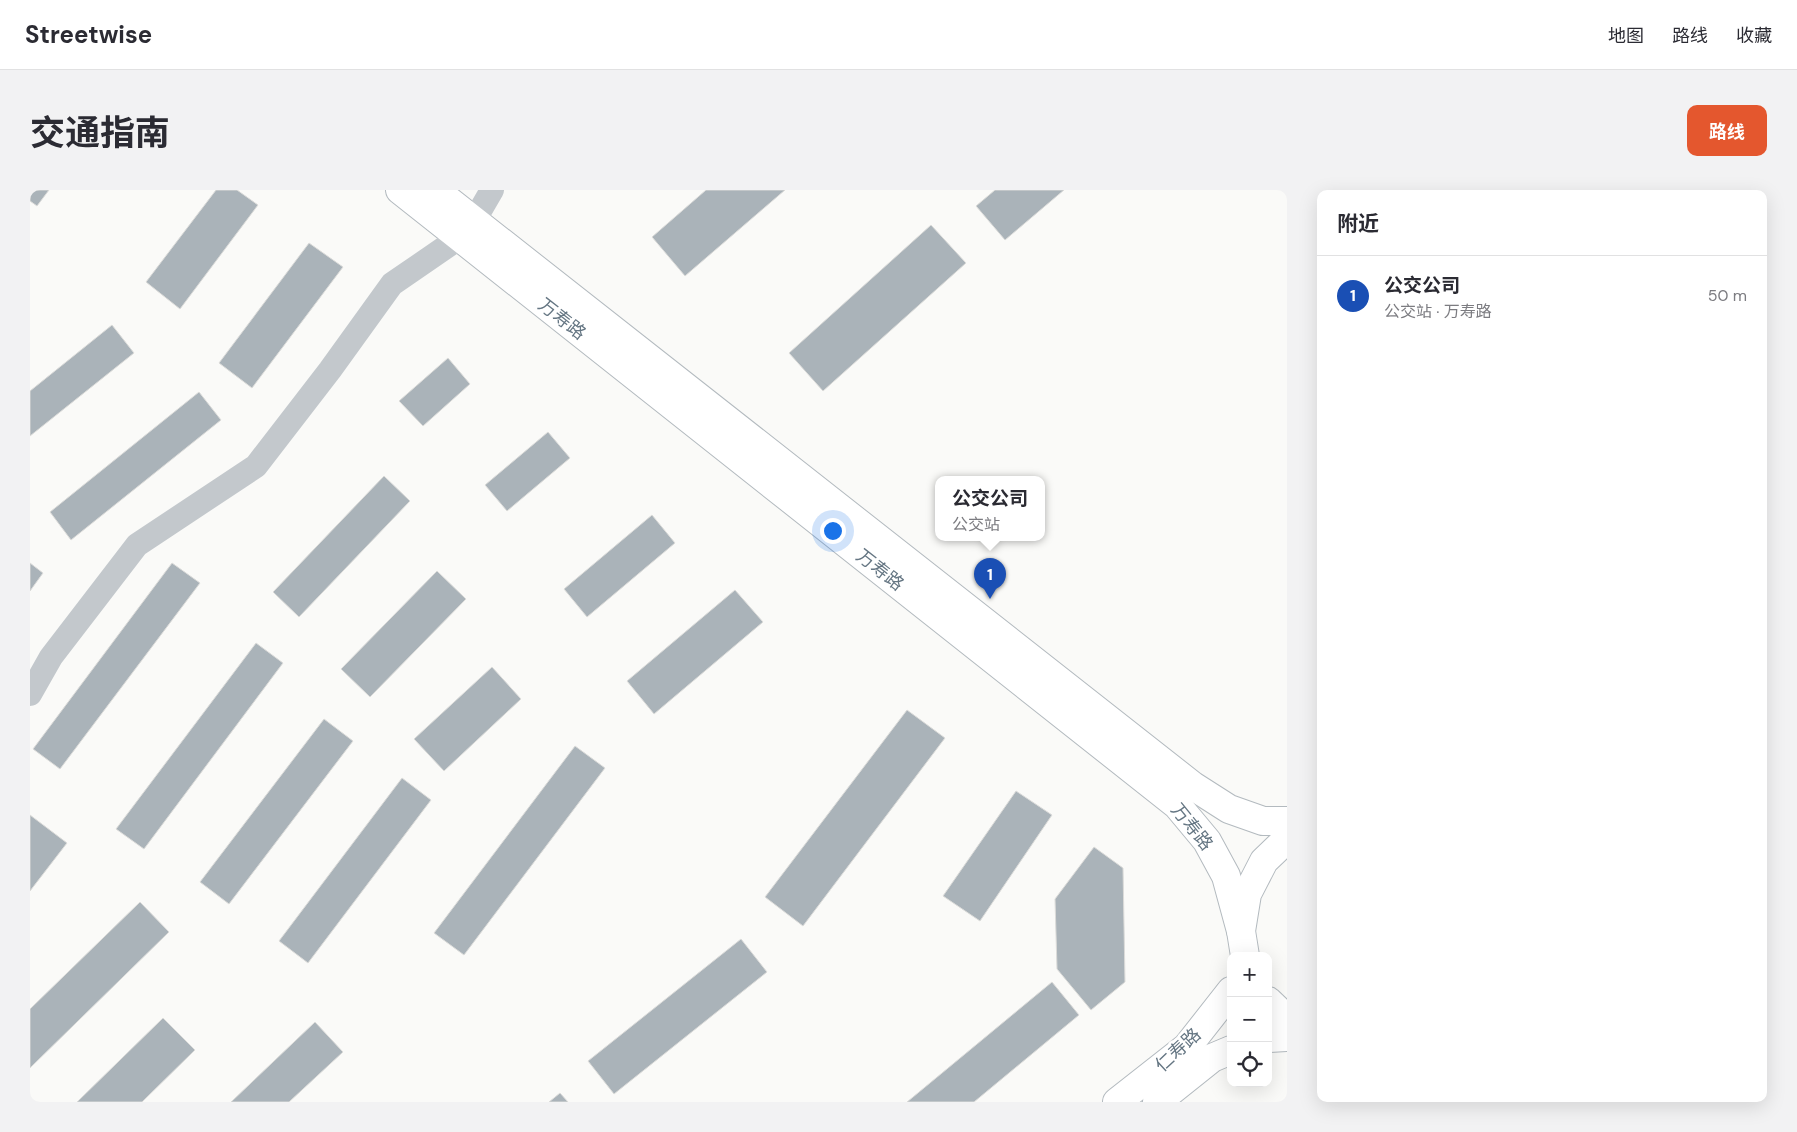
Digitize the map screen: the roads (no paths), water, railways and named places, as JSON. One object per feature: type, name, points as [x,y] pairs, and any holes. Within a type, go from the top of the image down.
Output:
[{"type":"main road","name":"万寿路","points":[[400,190],[466,230],[1193,786],[1229,809],[1264,821],[1287,821]]},
{"type":"main road","name":"万寿路","points":[[435,190],[466,230],[1177,805],[1207,841],[1226,876],[1243,943]]},
{"type":"main road","points":[[1243,943],[1247,894],[1264,861],[1287,839]]},
{"type":"main road","name":"仁寿路","points":[[1117,1102],[1187,1047],[1227,996]]},
{"type":"main road","points":[[1272,1005],[1287,1019]]},
{"type":"main road","points":[[1272,1038],[1287,1037]]},
{"type":"main road","name":"仁寿路","points":[[1157,1102],[1212,1058],[1227,1052]]},
{"type":"street","points":[[30,694],[52,657],[137,545],[256,466],[330,370],[392,284],[466,230],[492,190]]},
{"type":"place","name":"公交公司","points":[[990,599]]}]
